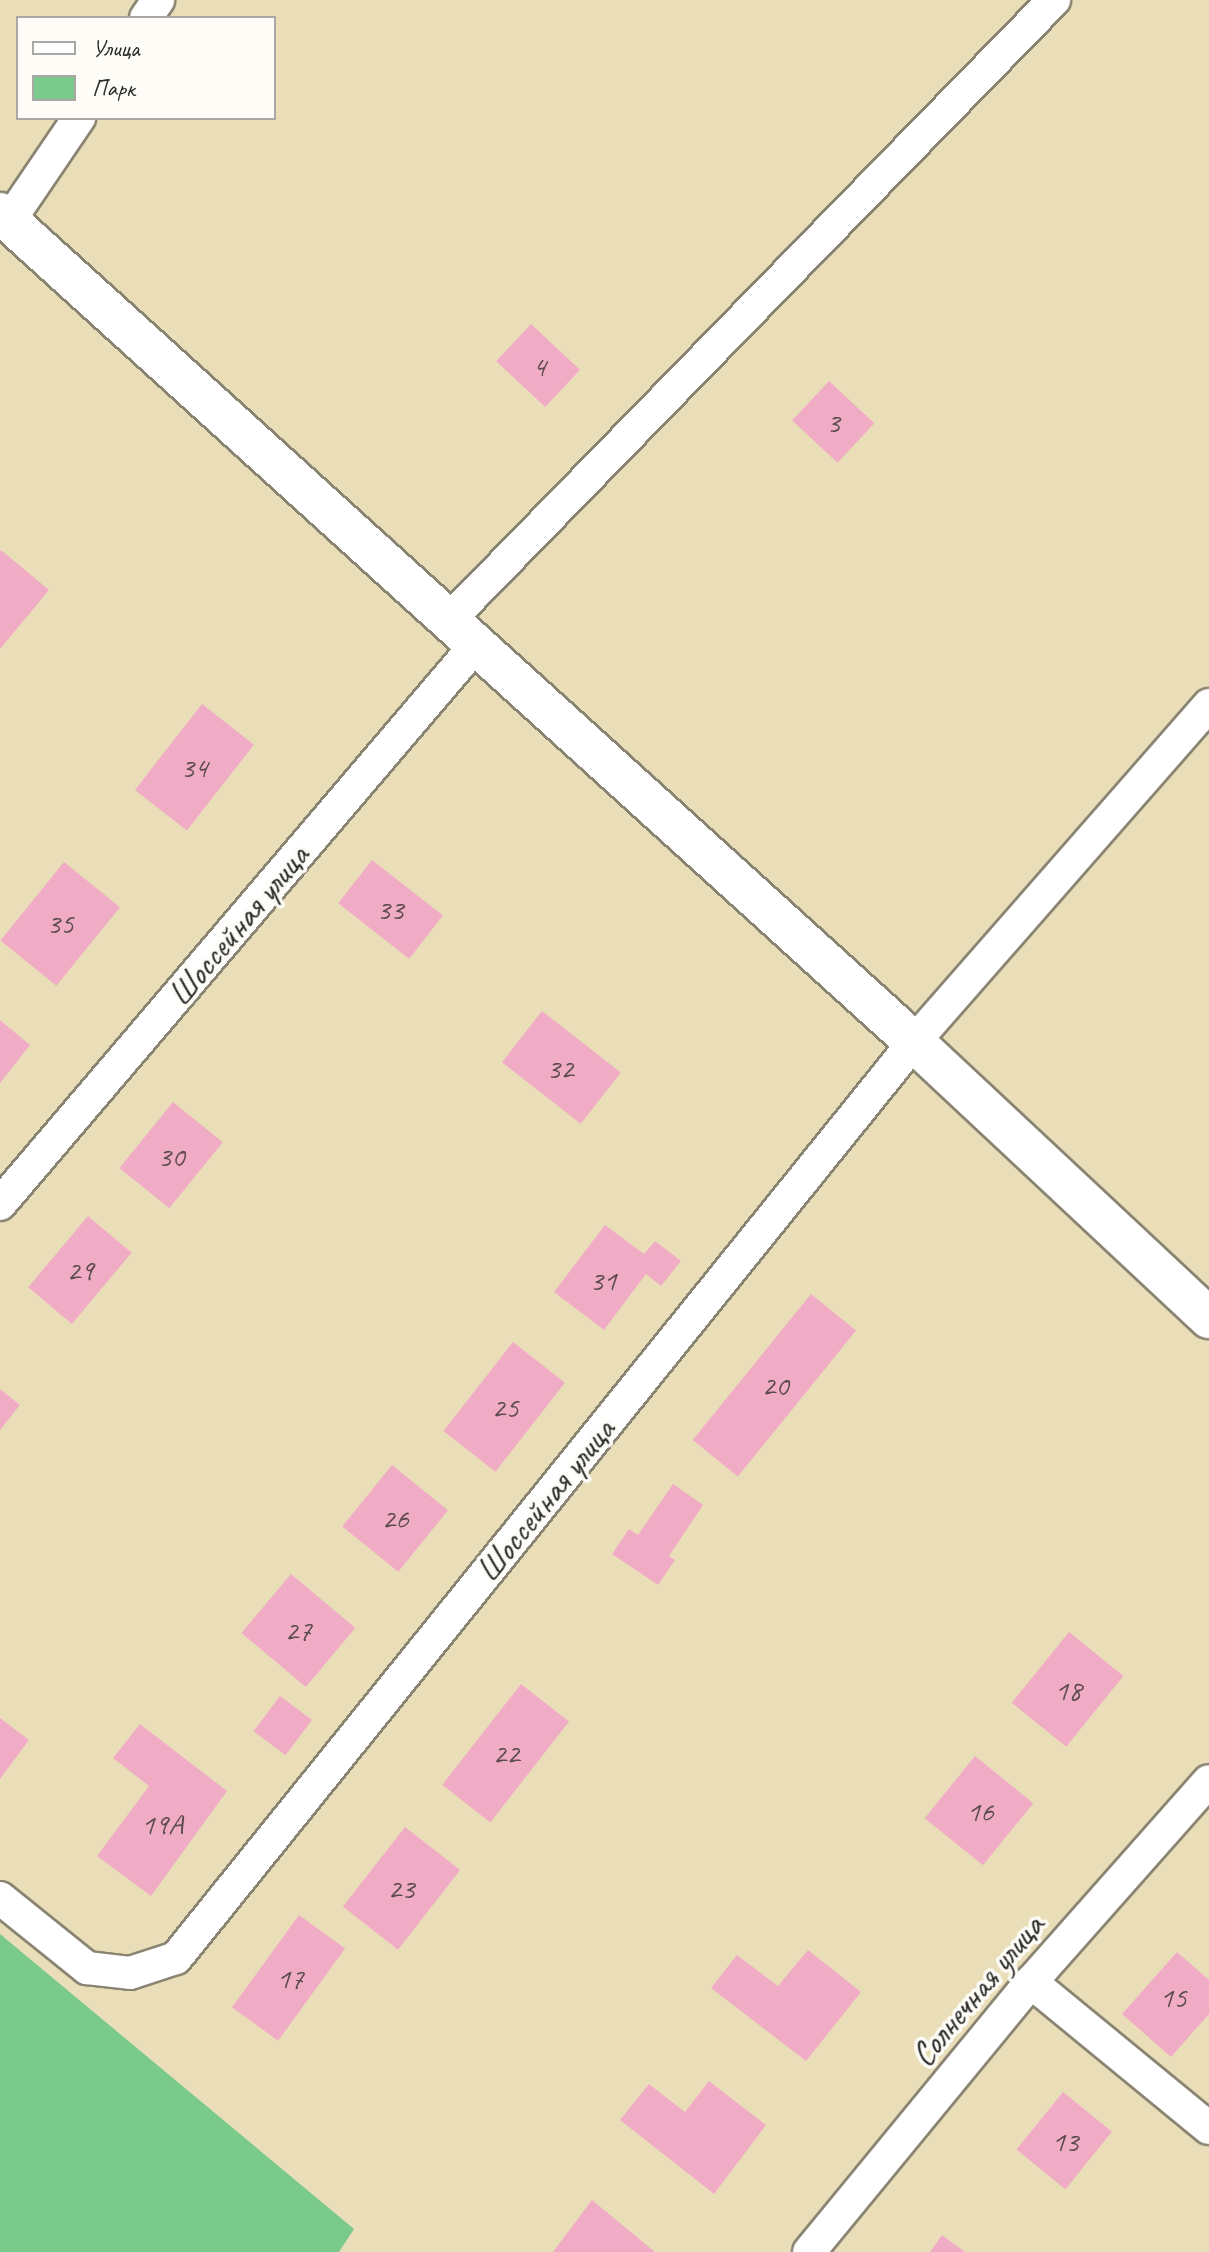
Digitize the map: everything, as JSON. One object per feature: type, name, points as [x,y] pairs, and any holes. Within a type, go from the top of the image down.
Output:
[{"type":"street","name":"Шоссейная улица","points":[[0,1204],[462,634],[1054,0]]},
{"type":"street","points":[[77,120],[4,217],[914,1042],[1209,1318]]},
{"type":"street","name":"Шоссейная улица","points":[[0,1898],[87,1968],[130,1973],[176,1958],[914,1042],[1209,705]]},
{"type":"street","name":"Солнечная улица","points":[[809,2252],[1031,1982],[1209,1781]]},
{"type":"street","points":[[1031,1982],[1209,2128]]},
{"type":"green space","points":[[0,1934],[354,2229],[339,2252],[0,2252]]},
{"type":"building","points":[[531,324],[580,370],[545,407],[496,361]]},
{"type":"building","points":[[829,381],[874,423],[838,463],[792,420]]},
{"type":"building","points":[[0,552],[49,590],[0,649]]},
{"type":"building","points":[[202,704],[254,745],[187,831],[135,790]]},
{"type":"building","points":[[372,860],[443,915],[409,959],[338,903]]},
{"type":"building","points":[[64,862],[120,907],[56,986],[0,940]]},
{"type":"building","points":[[542,1011],[621,1073],[581,1124],[502,1062]]},
{"type":"building","points":[[0,1020],[30,1045],[0,1083]]},
{"type":"building","points":[[173,1102],[223,1142],[169,1208],[120,1168]]},
{"type":"building","points":[[88,1216],[132,1253],[72,1324],[28,1287]]},
{"type":"building","points":[[605,1225],[644,1254],[655,1241],[681,1261],[661,1286],[646,1274],[604,1330],[554,1292]]},
{"type":"building","points":[[811,1294],[856,1331],[738,1477],[693,1440]]},
{"type":"building","points":[[513,1342],[565,1383],[495,1472],[443,1431]]},
{"type":"building","points":[[0,1389],[20,1405],[0,1430]]},
{"type":"building","points":[[392,1465],[448,1510],[398,1572],[342,1526]]},
{"type":"building","points":[[673,1484],[703,1505],[669,1556],[675,1560],[658,1585],[612,1554],[629,1529],[638,1535]]},
{"type":"building","points":[[291,1574],[355,1628],[306,1687],[242,1633]]},
{"type":"building","points":[[1069,1632],[1123,1676],[1066,1747],[1012,1703]]},
{"type":"building","points":[[521,1684],[569,1722],[490,1822],[442,1785]]},
{"type":"building","points":[[280,1696],[312,1720],[285,1755],[254,1731]]},
{"type":"building","points":[[0,1718],[29,1740],[0,1779]]},
{"type":"building","points":[[140,1724],[227,1791],[151,1896],[97,1856],[149,1786],[113,1758]]},
{"type":"building","points":[[975,1756],[1033,1803],[983,1865],[925,1818]]},
{"type":"building","points":[[405,1827],[460,1870],[398,1950],[343,1907]]},
{"type":"building","points":[[299,1915],[345,1949],[278,2041],[232,2007]]},
{"type":"building","points":[[808,1950],[861,1992],[806,2061],[711,1988],[737,1955],[778,1986]]},
{"type":"building","points":[[1177,1952],[1209,1980],[1209,2014],[1171,2057],[1122,2014]]},
{"type":"building","points":[[709,2081],[766,2125],[714,2194],[620,2120],[649,2084],[685,2112]]},
{"type":"building","points":[[1063,2092],[1112,2132],[1065,2189],[1016,2150]]},
{"type":"building","points":[[592,2200],[655,2252],[553,2252]]},
{"type":"building","points":[[942,2235],[965,2252],[930,2252]]}]
